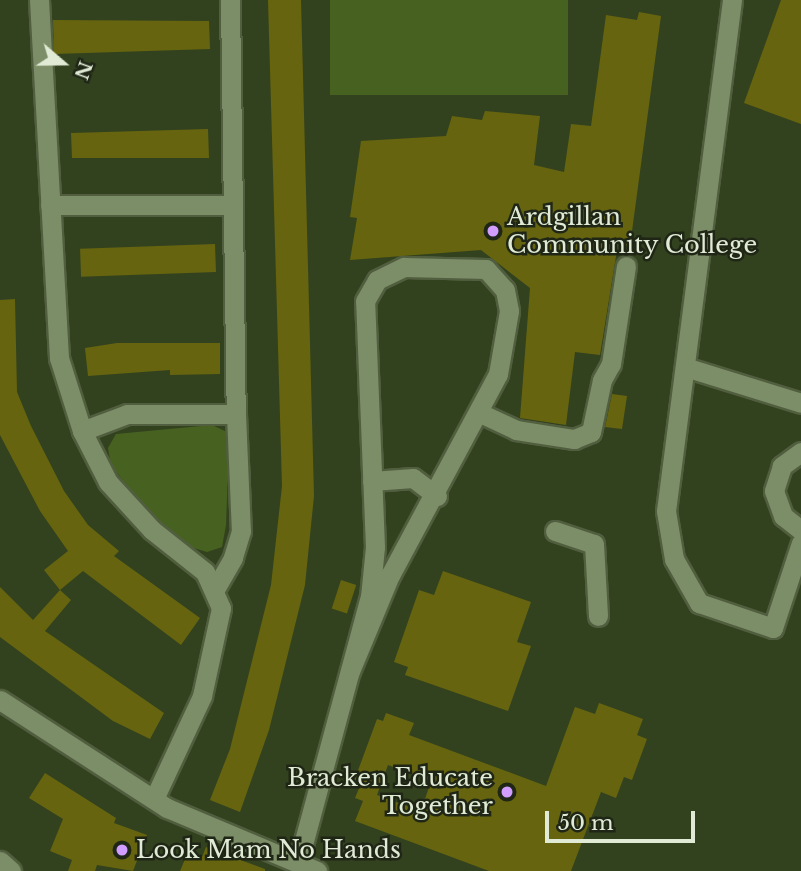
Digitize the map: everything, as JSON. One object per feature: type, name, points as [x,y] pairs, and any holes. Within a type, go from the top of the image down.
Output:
[{"type":"street","points":[[40,0],[59,358],[82,431],[108,482],[216,587],[221,608],[202,695],[153,799]]},
{"type":"street","points":[[216,587],[233,558],[241,531],[231,205],[230,0]]},
{"type":"street","points":[[732,0],[666,511],[674,559],[699,603],[773,628],[801,543]]},
{"type":"street","points":[[50,205],[231,205]]},
{"type":"street","points":[[480,413],[516,430],[574,439],[591,432],[602,380],[611,364],[626,266]]},
{"type":"street","points":[[298,863],[370,597],[372,481],[365,301],[377,280],[404,267],[475,267],[496,276],[509,311],[498,374],[437,496],[390,575],[351,671]]},
{"type":"street","points":[[685,367],[801,402]]},
{"type":"street","points":[[82,431],[127,414],[236,414]]},
{"type":"street","points":[[801,452],[782,466],[774,491],[783,516],[801,530]]},
{"type":"street","points":[[372,481],[413,478],[437,496]]},
{"type":"street","points":[[555,531],[594,544],[598,616]]},
{"type":"street","points":[[0,700],[153,799],[317,871]]},
{"type":"street","points":[[0,861],[10,871]]},
{"type":"green space","points":[[330,0],[568,0],[568,95],[330,95]]},
{"type":"green space","points":[[212,425],[227,432],[229,443],[226,525],[222,547],[207,552],[187,546],[142,505],[111,465],[108,448],[116,434]]},
{"type":"building","points":[[268,0],[301,0],[314,496],[305,585],[269,730],[240,812],[210,800],[230,749],[271,585],[282,486]]},
{"type":"building","points":[[781,0],[801,0],[801,124],[744,103]]},
{"type":"building","name":"Ardgillan Community College","points":[[639,12],[661,16],[630,246],[618,244],[600,355],[575,352],[566,425],[520,418],[530,288],[481,250],[350,260],[357,218],[350,217],[361,141],[446,136],[452,116],[482,120],[485,111],[540,116],[534,165],[564,172],[571,124],[591,126],[606,15],[637,20]]},
{"type":"building","points":[[53,20],[209,21],[210,49],[54,54]]},
{"type":"building","points":[[208,129],[209,158],[72,158],[71,133]]},
{"type":"building","points":[[215,244],[216,272],[81,277],[80,249]]},
{"type":"building","points":[[15,299],[17,392],[31,426],[64,491],[88,525],[119,551],[114,556],[200,618],[181,645],[83,571],[60,590],[44,570],[68,551],[40,511],[0,435],[0,300]]},
{"type":"building","points":[[117,343],[220,343],[220,374],[170,375],[170,370],[88,376],[85,348]]},
{"type":"building","points":[[612,394],[627,396],[622,429],[605,427]]},
{"type":"building","name":"Bracken Educate Together","points":[[443,571],[531,602],[517,642],[531,646],[508,711],[405,675],[408,667],[394,662],[419,590],[434,595]]},
{"type":"building","points":[[341,580],[356,585],[347,613],[332,609]]},
{"type":"building","points":[[0,587],[33,620],[60,590],[71,600],[45,631],[164,713],[150,739],[113,721],[0,637]]},
{"type":"building","name":"Bracken Educate Together","points":[[599,703],[643,719],[637,735],[647,739],[632,780],[624,777],[616,798],[601,792],[571,871],[489,871],[355,821],[363,801],[355,798],[360,786],[353,784],[377,719],[383,721],[386,713],[414,723],[409,735],[546,786],[575,707],[595,714]],"holes":[[[388,765],[431,781],[421,811],[377,795]]]},
{"type":"building","points":[[45,773],[116,818],[114,823],[147,835],[133,871],[97,865],[95,871],[68,871],[72,860],[50,851],[63,819],[29,798]]},
{"type":"building","points":[[206,847],[265,871],[180,871],[188,852],[202,857]]},
{"type":"place","name":"Ardgillan Community College","points":[[493,231]]},
{"type":"place","name":"Bracken Educate Together","points":[[507,792]]},
{"type":"place","name":"Look Mam No Hands","points":[[122,850]]}]
